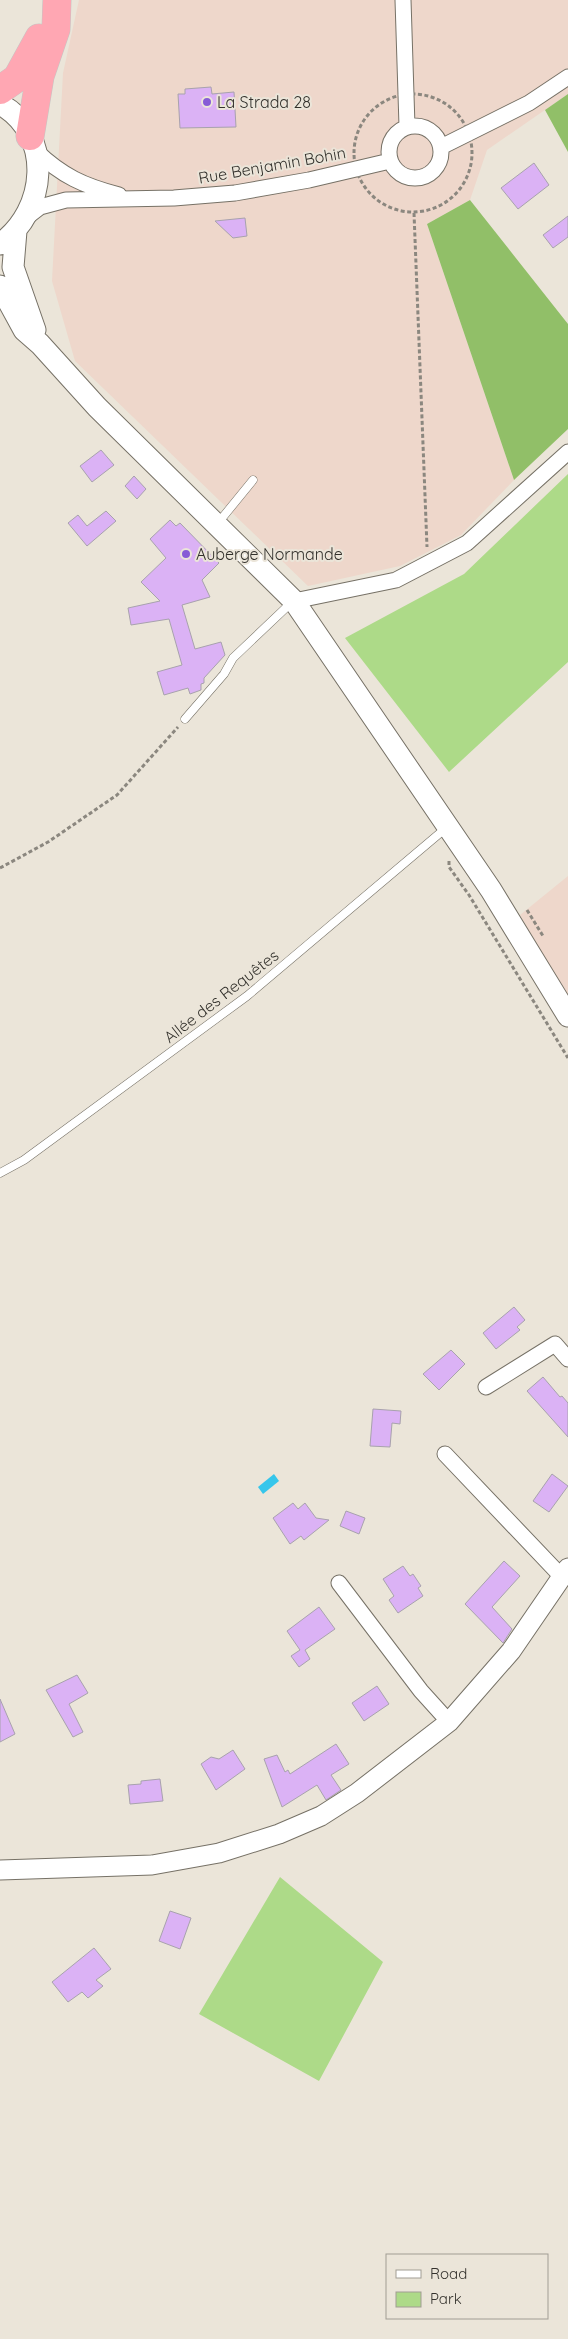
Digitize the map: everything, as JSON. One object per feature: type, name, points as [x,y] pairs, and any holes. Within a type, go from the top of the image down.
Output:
[{"type":"highway","points":[[0,90],[17,78],[42,32],[56,0]]},
{"type":"highway","points":[[33,144],[40,76],[56,29],[56,0]]},
{"type":"main road","points":[[0,104],[19,120],[33,144],[38,182],[34,200],[14,230],[13,267],[40,344]]},
{"type":"main road","points":[[0,286],[24,330],[40,344],[97,407],[294,601],[491,890],[568,1016]]},
{"type":"street","points":[[403,0],[406,126]]},
{"type":"street","points":[[441,147],[529,103],[568,76]]},
{"type":"street","points":[[406,126],[424,127],[432,132],[441,147],[440,161],[435,169],[424,177],[406,177],[394,169],[388,150],[390,141],[398,131],[406,126]]},
{"type":"street","name":"Rue Benjamin Bohin","points":[[33,144],[53,168],[73,180],[94,189],[130,198]]},
{"type":"street","name":"Rue Benjamin Bohin","points":[[14,230],[40,207],[53,202],[174,198],[235,192],[309,180],[390,161]]},
{"type":"street","points":[[294,601],[396,580],[467,543],[568,452]]},
{"type":"street","points":[[486,1387],[555,1344],[568,1359]]},
{"type":"street","points":[[0,1870],[152,1865],[219,1853],[279,1834],[321,1816],[357,1793],[450,1722],[511,1651],[565,1573],[445,1454]]},
{"type":"street","points":[[339,1583],[421,1691],[450,1722]]},
{"type":"lane","points":[[216,524],[253,480]]},
{"type":"lane","points":[[184,719],[224,674],[232,658],[294,601]]},
{"type":"lane","name":"Allée des Requêtes","points":[[0,1173],[24,1160],[247,996],[451,833]]},
{"type":"path","points":[[415,94],[435,98],[452,108],[465,124],[469,133],[472,142],[472,161],[466,180],[455,196],[440,207],[414,212],[402,212],[384,206],[368,194],[355,169],[355,138],[364,120],[378,105],[396,96],[415,94]]},
{"type":"path","points":[[414,212],[427,563]]},
{"type":"path","points":[[0,868],[48,842],[117,794],[184,719]]},
{"type":"path","points":[[451,833],[447,848],[449,867],[469,895],[568,1058]]},
{"type":"shaded area","points":[[79,0],[568,0],[568,94],[487,150],[470,200],[427,224],[514,480],[461,535],[400,566],[308,586],[75,361],[52,281],[63,73]]},
{"type":"shaded area","points":[[568,876],[568,999],[520,915]]},
{"type":"green space","points":[[568,94],[568,152],[545,110]]},
{"type":"green space","points":[[470,200],[568,324],[568,429],[514,480],[427,224]]},
{"type":"green space","points":[[568,474],[568,662],[449,772],[345,638],[464,574]]},
{"type":"green space","points":[[280,1877],[383,1962],[319,2081],[199,2014]]},
{"type":"water","points":[[274,1474],[279,1481],[263,1494],[258,1487]]},
{"type":"building","points":[[211,87],[212,94],[234,92],[236,127],[180,128],[178,94],[185,94],[185,89]]},
{"type":"building","points":[[534,163],[549,185],[518,209],[501,188]]},
{"type":"building","points":[[568,216],[568,237],[553,248],[543,235]]},
{"type":"building","points":[[245,218],[247,236],[233,238],[215,221]]},
{"type":"building","points":[[101,450],[114,465],[92,482],[80,466]]},
{"type":"building","points":[[134,476],[146,489],[137,499],[125,486]]},
{"type":"building","points":[[106,511],[116,521],[87,546],[68,523],[78,515],[87,526]]},
{"type":"building","points":[[170,520],[176,526],[180,523],[219,563],[202,580],[210,597],[182,605],[195,649],[221,642],[225,655],[204,678],[201,690],[190,694],[188,688],[164,695],[157,672],[182,665],[169,619],[131,625],[128,608],[160,601],[141,582],[166,558],[150,539]]},
{"type":"building","points":[[514,1307],[525,1320],[517,1327],[520,1330],[496,1349],[483,1333]]},
{"type":"building","points":[[451,1350],[465,1364],[439,1390],[423,1374]]},
{"type":"building","points":[[543,1377],[560,1397],[562,1396],[568,1403],[568,1437],[527,1391]]},
{"type":"building","points":[[373,1409],[401,1411],[400,1424],[392,1423],[390,1447],[370,1446]]},
{"type":"building","points":[[552,1474],[568,1486],[549,1512],[533,1501]]},
{"type":"building","points":[[293,1503],[298,1509],[305,1503],[316,1518],[329,1520],[304,1540],[301,1536],[290,1544],[273,1518]]},
{"type":"building","points":[[346,1511],[365,1518],[359,1534],[340,1526]]},
{"type":"building","points":[[504,1561],[520,1576],[492,1607],[512,1629],[503,1643],[465,1604]]},
{"type":"building","points":[[403,1566],[410,1576],[413,1574],[421,1586],[418,1588],[423,1596],[398,1613],[389,1600],[394,1596],[383,1579]]},
{"type":"building","points":[[319,1607],[335,1629],[305,1650],[310,1659],[299,1667],[291,1656],[300,1650],[287,1631]]},
{"type":"building","points":[[77,1675],[88,1693],[69,1704],[83,1732],[73,1737],[46,1690]]},
{"type":"building","points":[[377,1686],[389,1704],[364,1721],[352,1703]]},
{"type":"building","points":[[0,1699],[15,1734],[0,1742]]},
{"type":"building","points":[[336,1744],[349,1764],[331,1775],[341,1790],[326,1800],[317,1785],[282,1807],[264,1759],[277,1755],[285,1772],[288,1770],[290,1774]]},
{"type":"building","points":[[233,1750],[245,1769],[216,1790],[201,1764],[211,1757],[219,1759]]},
{"type":"building","points":[[160,1779],[163,1801],[130,1804],[128,1785],[141,1784],[141,1781]]},
{"type":"building","points":[[170,1911],[191,1918],[180,1949],[159,1941]]},
{"type":"building","points":[[94,1948],[111,1969],[96,1980],[103,1986],[88,1998],[82,1992],[68,2002],[52,1982]]},
{"type":"place","name":"La Strada 28","points":[[207,102]]},
{"type":"place","name":"Auberge Normande","points":[[186,554]]}]
